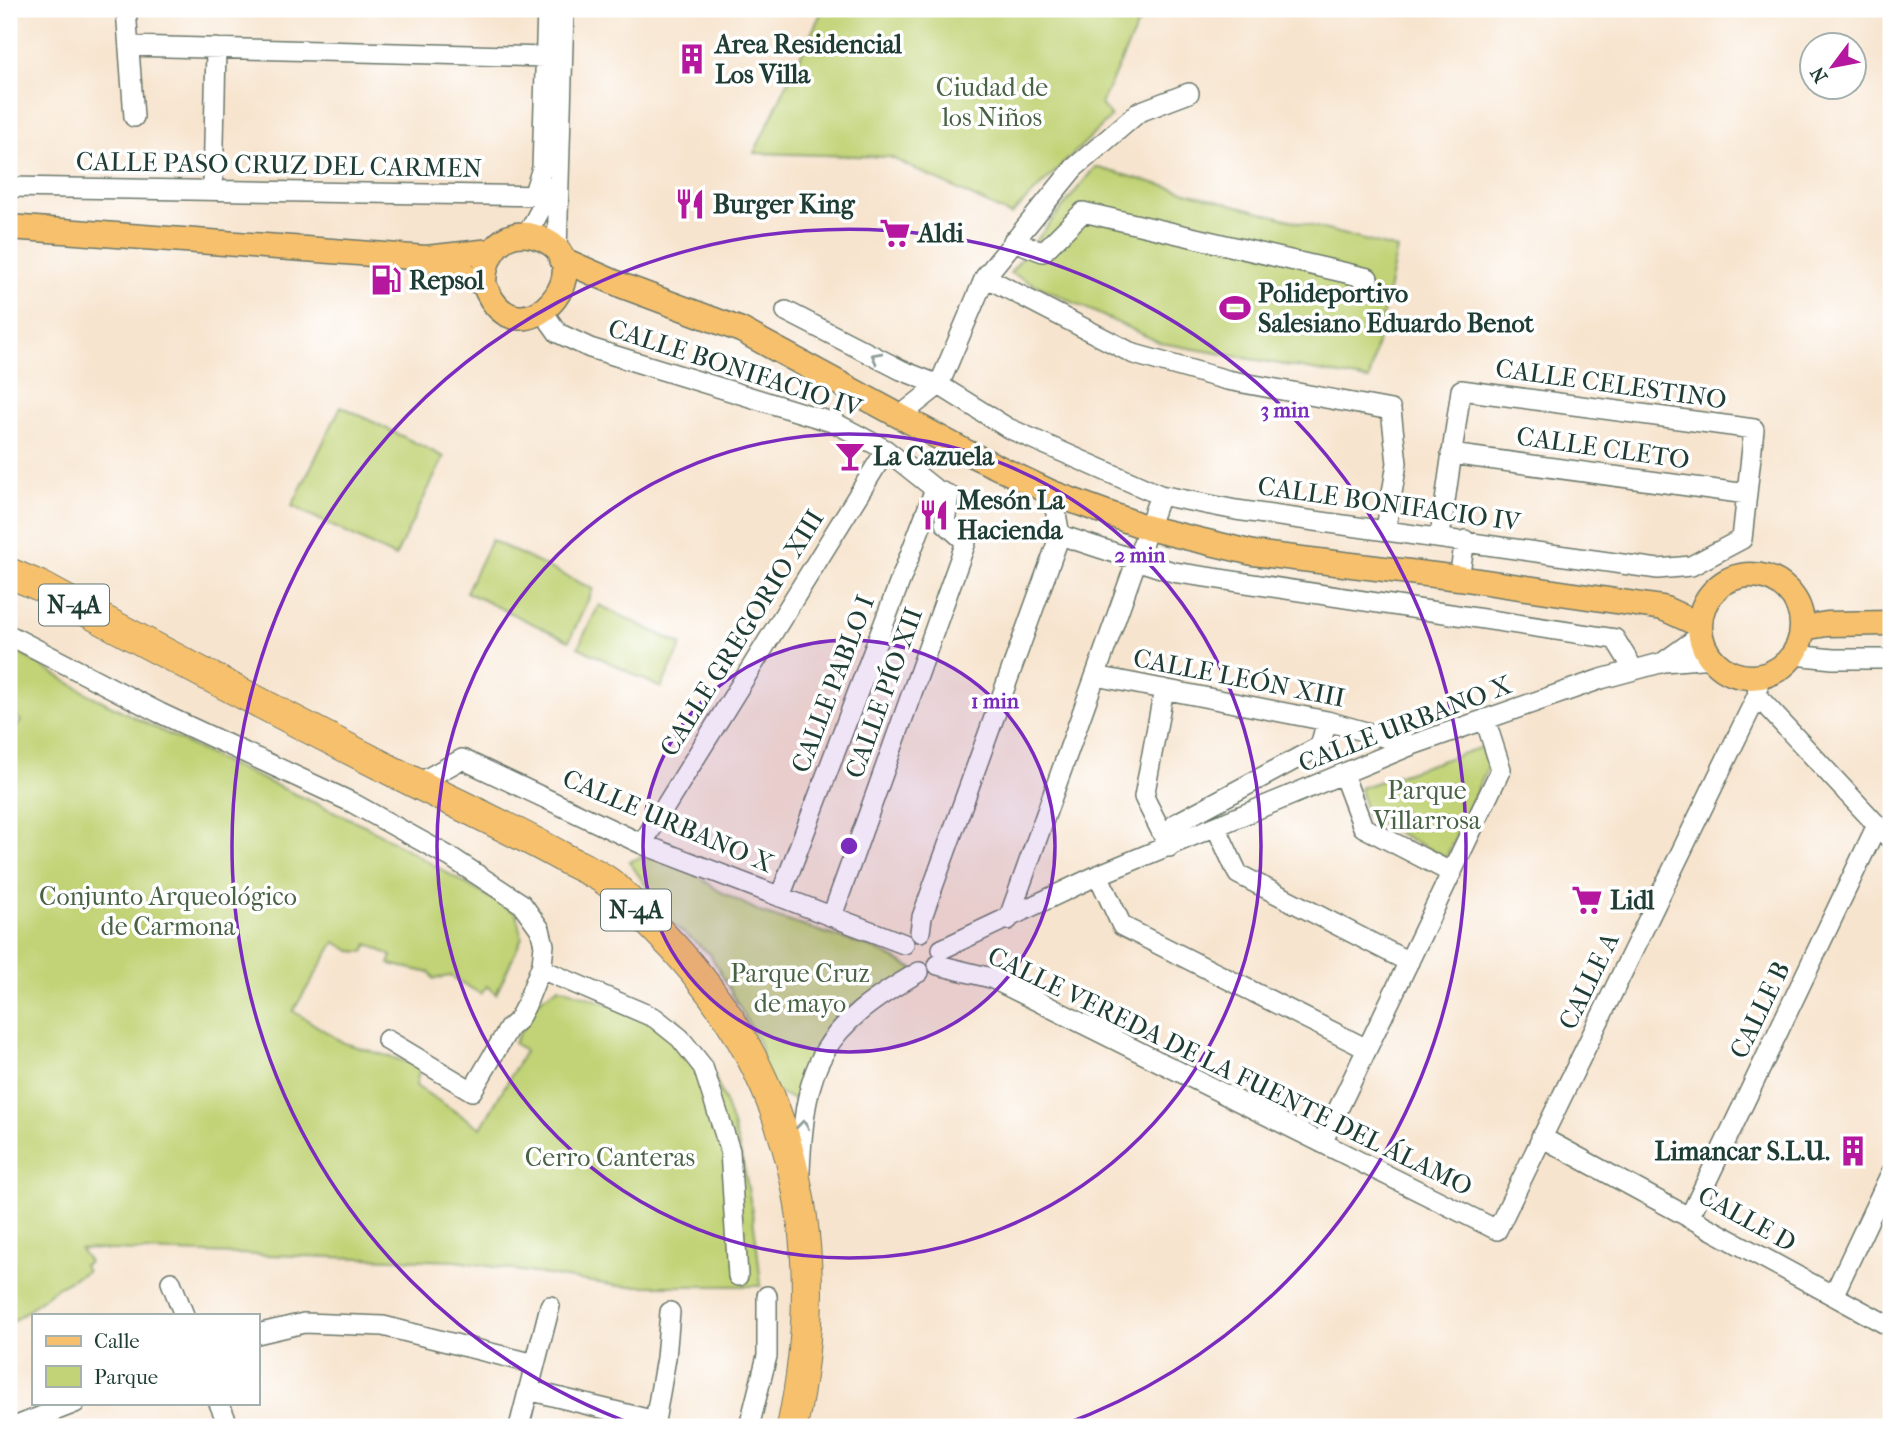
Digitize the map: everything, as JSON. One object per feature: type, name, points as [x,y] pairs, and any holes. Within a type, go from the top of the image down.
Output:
[{"type":"highway","name":"N-4A","points":[[9,573],[40,586],[417,784],[512,828],[608,882],[685,957],[727,1014],[760,1074],[788,1144],[799,1193],[809,1273],[804,1369],[792,1427]]},
{"type":"highway","name":"N-4A","points":[[9,592],[137,639]]},
{"type":"main road","points":[[9,227],[426,258],[491,251]]},
{"type":"main road","points":[[559,255],[565,275],[562,291],[555,303],[543,312],[516,316],[503,310],[489,297],[484,284],[484,266],[491,251],[507,239],[527,235],[541,238],[559,255],[623,286],[741,330],[900,416],[1052,493],[1148,528],[1254,553],[1459,578],[1664,608],[1700,630]]},
{"type":"main road","points":[[426,258],[484,284]]},
{"type":"main road","points":[[562,291],[623,286]]},
{"type":"main road","points":[[1737,576],[1769,577],[1794,597],[1801,612],[1803,628],[1794,655],[1758,686],[1725,670],[1712,658],[1700,630],[1703,608],[1711,594],[1722,583],[1737,576]]},
{"type":"main road","points":[[1664,608],[1711,594]]},
{"type":"main road","points":[[1803,628],[1827,624],[1891,623]]},
{"type":"street","points":[[126,9],[134,117]]},
{"type":"street","points":[[527,235],[540,196],[547,9]]},
{"type":"street","points":[[559,255],[564,9]]},
{"type":"street","points":[[128,46],[546,58]]},
{"type":"street","points":[[213,190],[216,48]]},
{"type":"street","points":[[900,416],[939,385],[985,278],[1074,168],[1139,112],[1189,93]]},
{"type":"street","points":[[540,196],[561,173]]},
{"type":"street","name":"CALLE PASO CRUZ DEL CARMEN","points":[[9,187],[540,196]]},
{"type":"street","points":[[1013,241],[1043,252],[1083,212],[1368,278]]},
{"type":"street","points":[[985,278],[1135,354],[1227,380],[1391,410],[1397,463],[1386,529]]},
{"type":"street","name":"CALLE BONIFACIO IV","points":[[786,311],[901,370],[939,385],[1008,428],[1160,495],[1237,510],[1440,536],[1658,569],[1691,566],[1742,539],[1754,429]]},
{"type":"street","name":"CALLE BONIFACIO IV","points":[[543,312],[558,333],[590,348],[824,419],[886,450],[942,492]]},
{"type":"street","name":"CALLE CELESTINO","points":[[1451,454],[1461,390],[1754,429]]},
{"type":"street","name":"CALLE GREGORIO XIII","points":[[642,844],[886,450]]},
{"type":"street","points":[[1440,536],[1451,454]]},
{"type":"street","name":"CALLE CLETO","points":[[1451,454],[1747,494]]},
{"type":"street","name":"CALLE PABLO I","points":[[780,897],[942,492]]},
{"type":"street","name":"CALLE PÍO XII","points":[[832,916],[966,542],[945,523],[942,492]]},
{"type":"street","points":[[912,938],[935,937],[940,957],[929,972],[919,972],[907,966],[902,956],[922,917],[1060,535],[1052,493]]},
{"type":"street","points":[[1008,920],[1160,495]]},
{"type":"street","points":[[1060,535],[1173,572],[1615,639],[1634,670]]},
{"type":"street","points":[[1459,578],[1465,540]]},
{"type":"street","points":[[1664,662],[1700,630]]},
{"type":"street","points":[[9,635],[160,713],[351,802],[473,871],[513,897],[529,912],[540,929],[544,945],[541,969],[518,1020],[509,1028],[472,1091],[387,1040]]},
{"type":"street","points":[[1794,655],[1833,659],[1891,659]]},
{"type":"street","points":[[1664,662],[1712,658]]},
{"type":"street","name":"CALLE URBANO X","points":[[940,957],[1098,875],[1412,745],[1664,662]]},
{"type":"street","name":"CALLE LEÓN XIII","points":[[1096,676],[1327,721],[1412,745]]},
{"type":"street","points":[[1758,686],[1891,840]]},
{"type":"street","name":"CALLE A","points":[[1497,1230],[1758,686]]},
{"type":"street","points":[[1164,690],[1144,797],[1168,847]]},
{"type":"street","points":[[1322,1143],[1501,769],[1485,719]]},
{"type":"street","name":"CALLE URBANO X","points":[[1168,847],[1175,824],[1320,746],[1327,721]]},
{"type":"street","name":"CALLE URBANO X","points":[[417,784],[462,759],[642,844],[832,916],[912,938]]},
{"type":"street","points":[[1343,774],[1363,827],[1452,873]]},
{"type":"street","name":"CALLE B","points":[[1689,1218],[1877,825]]},
{"type":"street","points":[[1216,827],[1238,874],[1409,962]]},
{"type":"street","points":[[1098,875],[1122,926],[1367,1049]]},
{"type":"street","name":"CALLE VEREDA DE LA FUENTE DEL ÁLAMO","points":[[940,957],[991,978],[1497,1230]]},
{"type":"street","points":[[541,969],[655,1018],[680,1038],[703,1067],[730,1151],[738,1276]]},
{"type":"street","points":[[799,1193],[805,1104],[812,1075],[827,1047],[849,1018],[883,993],[919,972]]},
{"type":"street","name":"CALLE D","points":[[1541,1137],[1891,1328]]},
{"type":"street","points":[[1833,1296],[1891,1173]]},
{"type":"street","points":[[171,1282],[184,1314]]},
{"type":"street","points":[[749,1427],[766,1356],[767,1296]]},
{"type":"street","points":[[519,1427],[550,1306]]},
{"type":"street","points":[[528,1390],[654,1424],[666,1358],[670,1312]]},
{"type":"street","points":[[259,1334],[304,1323],[383,1326],[535,1363]]},
{"type":"street","points":[[14,1427],[72,1404]]},
{"type":"street","points":[[219,1404],[229,1427]]},
{"type":"green space","name":"Ciudad de los Niños","points":[[823,9],[1145,9],[1101,104],[1111,117],[1011,215],[890,157],[754,153]]},
{"type":"green space","name":"Polideportivo Salesiano Eduardo Benot","points":[[1095,167],[1397,249],[1369,380],[1161,343],[1010,273]]},
{"type":"green space","points":[[341,406],[444,457],[395,557],[292,506]]},
{"type":"green space","points":[[491,540],[593,589],[569,641],[466,592]]},
{"type":"green space","points":[[599,605],[682,645],[661,688],[578,647]]},
{"type":"green space","name":"Conjunto Arqueológico de Carmona","points":[[9,647],[92,696],[222,761],[366,826],[516,913],[522,938],[496,994],[487,986],[481,994],[450,976],[434,979],[430,973],[389,964],[392,956],[368,944],[364,952],[351,951],[335,942],[293,1011],[344,1043],[420,1066],[416,1086],[481,1128],[525,1051],[514,1043],[537,1002],[559,987],[667,1025],[677,1018],[708,1065],[731,1121],[751,1204],[761,1286],[618,1286],[456,1261],[80,1249],[89,1262],[83,1265],[87,1271],[59,1286],[9,1325],[9,737],[21,721],[9,710]]},
{"type":"green space","name":"Parque Villarrosa","points":[[1482,747],[1489,765],[1446,858],[1366,816],[1360,788]]},
{"type":"green space","name":"Parque Cruz de mayo","points":[[662,851],[719,891],[762,913],[876,949],[919,972],[827,1047],[805,1104],[765,1087],[760,1044],[710,954],[670,922],[629,861]]},
{"type":"place","name":"Area Residencial Los Villa","points":[[692,59]]},
{"type":"place","name":"Burger King","points":[[690,204]]},
{"type":"place","name":"Aldi","points":[[895,233]]},
{"type":"place","name":"Repsol","points":[[386,280]]},
{"type":"place","name":"Polideportivo Salesiano Eduardo Benot","points":[[1235,308]]},
{"type":"place","name":"La Cazuela","points":[[850,456]]},
{"type":"place","name":"Mesón La Hacienda","points":[[934,515]]},
{"type":"place","name":"Lidl","points":[[1587,900]]},
{"type":"place","name":"Limancar S.L.U.","points":[[1853,1151]]},
{"type":"park label","name":"Cerro Canteras","points":[[610,1157]]}]
